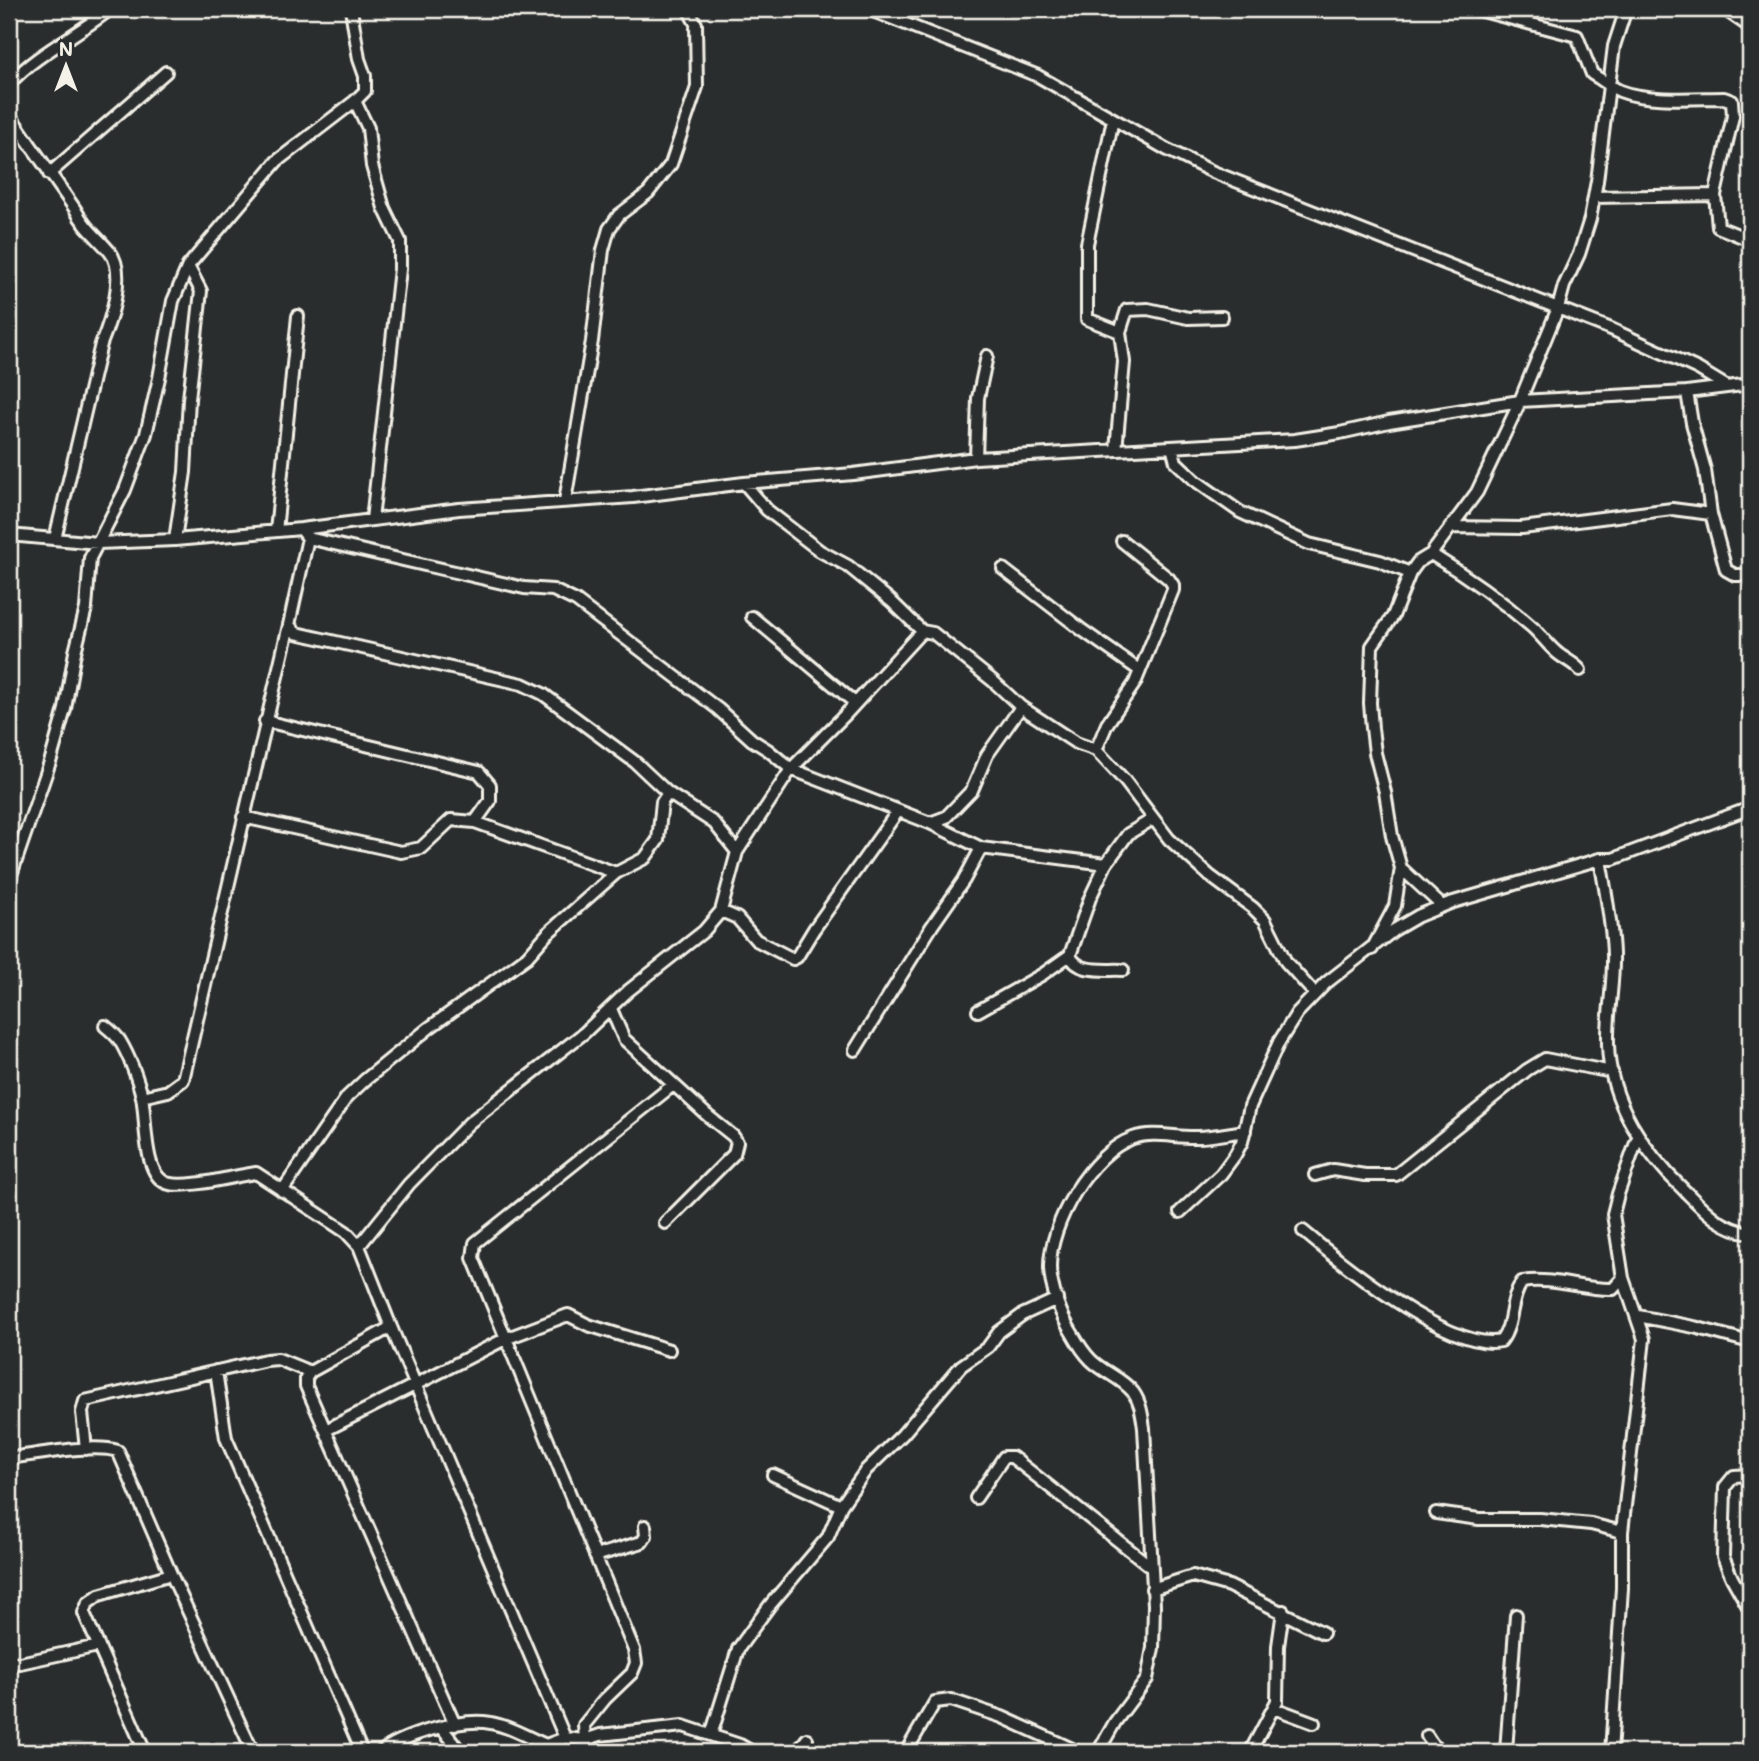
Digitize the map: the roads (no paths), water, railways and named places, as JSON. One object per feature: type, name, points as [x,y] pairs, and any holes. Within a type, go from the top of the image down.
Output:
[{"type":"street","points":[[9,84],[37,59],[86,28],[110,9]]},
{"type":"street","points":[[9,881],[51,759],[65,709],[86,608],[90,558],[125,491],[146,435],[173,301],[188,266],[277,161],[366,91],[351,9]]},
{"type":"street","points":[[565,501],[592,341],[603,250],[609,229],[620,215],[648,193],[671,164],[697,87],[696,24],[688,9]]},
{"type":"street","points":[[869,9],[1038,76],[1213,172],[1558,308],[1673,358],[1726,386]]},
{"type":"street","points":[[1475,9],[1577,36],[1592,74],[1619,91],[1657,98],[1724,98],[1732,102],[1733,116],[1715,195],[1718,227],[1750,240]]},
{"type":"street","points":[[1372,949],[1395,906],[1401,869],[1375,753],[1370,703],[1370,654],[1377,636],[1393,616],[1410,573],[1418,562],[1432,554],[1476,492],[1520,401],[1558,308],[1564,286],[1580,254],[1594,197],[1614,46],[1626,9]]},
{"type":"street","points":[[1724,9],[1750,27]]},
{"type":"street","points":[[49,174],[166,72]]},
{"type":"street","points":[[355,102],[368,128],[372,166],[384,208],[401,241],[372,520]]},
{"type":"street","points":[[9,115],[90,234],[112,254],[116,264],[117,278],[111,319],[98,356],[55,539]]},
{"type":"street","points":[[1113,119],[1087,244],[1087,319],[1120,332]]},
{"type":"street","points":[[1594,197],[1715,195]]},
{"type":"street","points":[[175,540],[185,472],[189,399],[201,290],[188,266]]},
{"type":"street","points":[[1116,450],[1124,362],[1120,332],[1128,310],[1148,309],[1188,318],[1222,317]]},
{"type":"street","points":[[276,531],[298,316]]},
{"type":"street","points":[[976,458],[978,398],[987,355]]},
{"type":"street","points":[[305,533],[372,520],[459,509],[633,497],[976,458],[1295,440],[1520,401],[1687,392],[1750,384]]},
{"type":"street","points":[[1687,392],[1692,422],[1706,470],[1711,514],[1726,570],[1735,575],[1750,575]]},
{"type":"street","points":[[1172,447],[1176,462],[1196,481],[1240,512],[1309,544],[1380,561],[1410,573]]},
{"type":"street","points":[[744,483],[767,510],[820,551],[848,566],[922,631],[933,633],[1021,707],[1076,743],[1096,750],[1125,781],[1169,839],[1191,861],[1265,920],[1286,962],[1314,993]]},
{"type":"street","points":[[1450,527],[1522,528],[1672,509],[1711,514]]},
{"type":"street","points":[[9,535],[98,543],[175,540],[276,531],[305,533],[524,588],[553,590],[576,601],[718,709],[752,740],[791,769],[930,823],[981,848],[1106,864]]},
{"type":"street","points":[[142,1097],[168,1091],[183,1080],[289,625],[305,533]]},
{"type":"street","points":[[1096,750],[1107,724],[1135,683],[1172,594],[1173,585],[1169,579],[1122,541]]},
{"type":"street","points":[[1432,554],[1470,578],[1509,608],[1580,670]]},
{"type":"street","points":[[1003,569],[1139,670]]},
{"type":"street","points":[[752,617],[855,703]]},
{"type":"street","points":[[289,625],[296,633],[522,684],[544,694],[635,762],[668,793],[714,823],[737,852]]},
{"type":"street","points":[[359,1246],[409,1184],[469,1123],[505,1097],[611,1009],[628,991],[704,931],[721,911],[737,852],[791,769],[922,631]]},
{"type":"street","points":[[930,823],[946,817],[972,790],[987,755],[1021,707]]},
{"type":"street","points":[[265,721],[479,772],[490,785],[490,800],[475,822]]},
{"type":"street","points":[[282,1191],[347,1097],[365,1080],[429,1028],[527,957],[548,933],[616,873],[645,858],[658,840],[662,802],[668,793]]},
{"type":"street","points":[[1180,1212],[1222,1174],[1242,1142],[1250,1106],[1279,1042],[1314,993],[1394,930],[1442,906],[1600,859],[1613,859],[1750,808]]},
{"type":"street","points":[[721,911],[737,918],[756,940],[793,958],[797,957],[898,811]]},
{"type":"street","points":[[243,817],[401,852],[421,848],[451,820],[475,822],[616,873]]},
{"type":"street","points":[[978,1011],[1043,974],[1070,955],[1090,898],[1106,864],[1128,834],[1153,819]]},
{"type":"street","points":[[855,1050],[932,926],[964,880],[981,848]]},
{"type":"street","points":[[1600,859],[1613,953],[1608,1047],[1612,1072],[1627,1116],[1638,1137],[1675,1182],[1710,1216],[1737,1231],[1750,1233]]},
{"type":"street","points":[[1401,869],[1442,906]]},
{"type":"street","points":[[1070,955],[1073,962],[1082,968],[1123,970]]},
{"type":"street","points":[[611,1009],[624,1039],[733,1136],[736,1147],[734,1154],[665,1223]]},
{"type":"street","points":[[105,1026],[120,1040],[142,1097],[155,1175],[169,1184],[200,1183],[256,1173],[346,1232],[359,1246],[565,1738]]},
{"type":"street","points":[[1315,1175],[1333,1170],[1365,1175],[1396,1175],[1527,1070],[1545,1059],[1612,1072]]},
{"type":"street","points":[[590,1752],[585,1740],[584,1725],[605,1699],[632,1674],[636,1663],[634,1650],[473,1258],[475,1243],[673,1085]]},
{"type":"street","points":[[1098,1752],[1115,1722],[1147,1678],[1153,1648],[1147,1472],[1140,1406],[1132,1392],[1091,1360],[1071,1332],[1057,1299],[1050,1268],[1055,1235],[1067,1206],[1090,1172],[1111,1151],[1133,1138],[1160,1135],[1197,1138],[1245,1131]]},
{"type":"street","points":[[1611,1752],[1622,1601],[1622,1532],[1644,1339],[1623,1278],[1613,1214],[1638,1137]]},
{"type":"street","points":[[1303,1231],[1335,1258],[1401,1305],[1453,1332],[1491,1344],[1501,1341],[1506,1335],[1513,1299],[1522,1282],[1532,1280],[1563,1283],[1594,1290],[1613,1289],[1623,1278]]},
{"type":"street","points":[[711,1735],[738,1649],[770,1605],[828,1537],[841,1506],[866,1470],[902,1435],[961,1366],[988,1347],[999,1332],[1022,1315],[1057,1299]]},
{"type":"street","points":[[326,1430],[505,1339],[568,1315],[588,1325],[669,1350]]},
{"type":"street","points":[[1637,1316],[1750,1342]]},
{"type":"street","points":[[391,1326],[310,1372],[306,1378],[306,1386],[455,1725]]},
{"type":"street","points":[[86,1449],[82,1412],[85,1401],[267,1360],[278,1359],[310,1372]]},
{"type":"street","points":[[216,1371],[226,1438],[362,1752]]},
{"type":"street","points":[[9,1458],[86,1449],[106,1448],[118,1451],[253,1752]]},
{"type":"street","points":[[976,1498],[1004,1457],[1012,1457],[1150,1566]]},
{"type":"street","points":[[773,1475],[841,1506]]},
{"type":"street","points":[[1750,1475],[1734,1476],[1725,1487],[1723,1557],[1750,1610]]},
{"type":"street","points":[[1436,1513],[1479,1519],[1540,1519],[1591,1524],[1622,1532]]},
{"type":"street","points":[[595,1556],[642,1542],[646,1536],[645,1527]]},
{"type":"street","points":[[145,1752],[84,1613],[89,1603],[99,1595],[171,1574]]},
{"type":"street","points":[[1152,1589],[1193,1576],[1229,1586],[1322,1633]]},
{"type":"street","points":[[1250,1752],[1277,1701],[1278,1646],[1283,1611]]},
{"type":"street","points":[[1504,1752],[1516,1615]]},
{"type":"street","points":[[9,1662],[20,1663],[98,1646]]},
{"type":"street","points":[[907,1750],[935,1702],[951,1700],[1002,1717],[1079,1752]]},
{"type":"street","points":[[1274,1708],[1314,1723]]},
{"type":"street","points":[[381,1752],[392,1744],[442,1728],[483,1722],[503,1726],[546,1745],[565,1738],[585,1740],[600,1735],[684,1726],[740,1745],[752,1752]]},
{"type":"street","points":[[442,1728],[461,1752]]},
{"type":"street","points":[[1427,1736],[1434,1747],[1444,1752]]},
{"type":"street","points":[[797,1752],[807,1739]]}]
